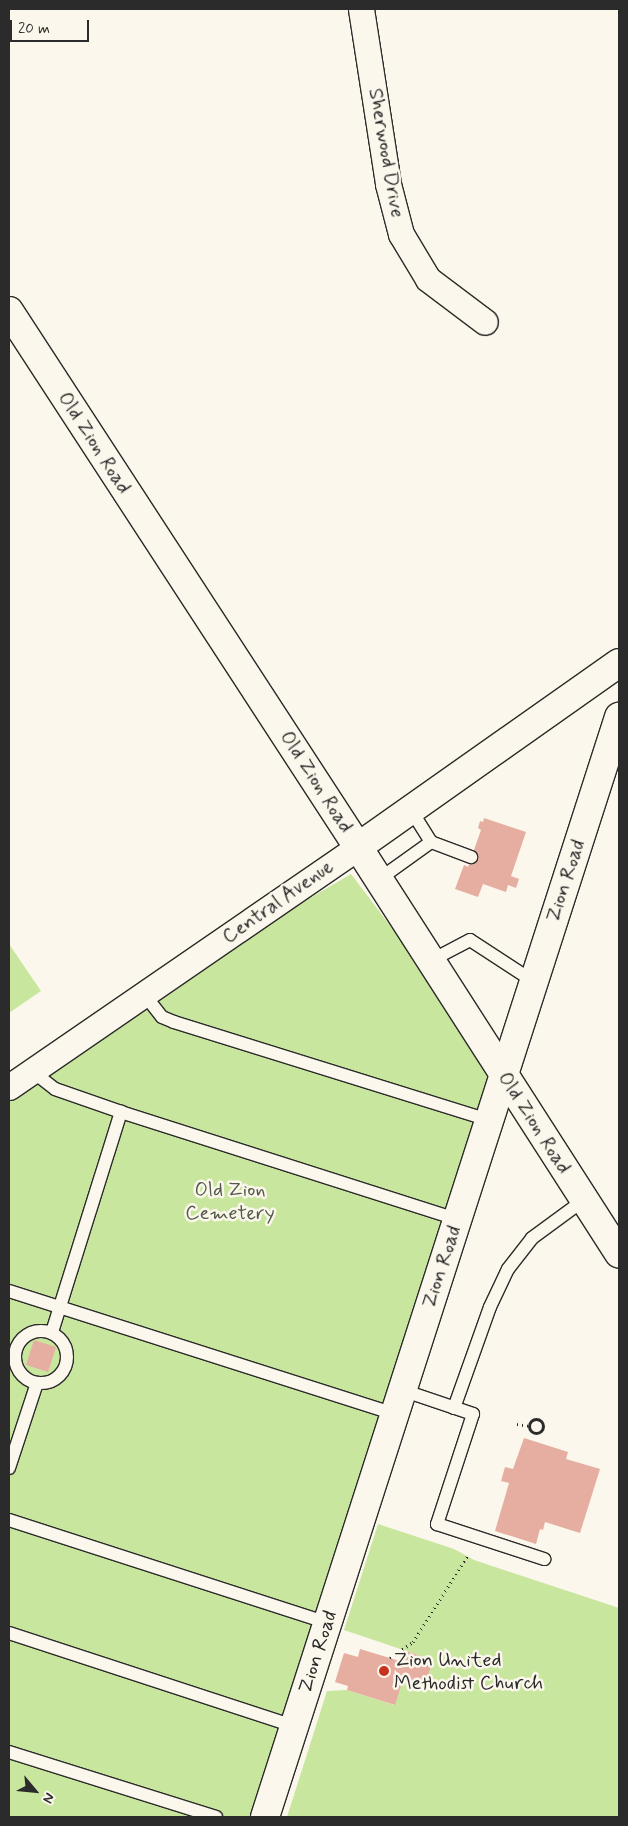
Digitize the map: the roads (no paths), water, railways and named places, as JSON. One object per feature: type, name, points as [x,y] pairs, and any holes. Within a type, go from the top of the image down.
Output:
[{"type":"street","name":"Sherwood Drive","points":[[361,9],[388,184],[402,234],[428,279],[484,322]]},
{"type":"street","name":"Old Zion Road","points":[[9,311],[358,847],[619,1254]]},
{"type":"street","name":"Central Avenue","points":[[9,1087],[412,811],[619,663]]},
{"type":"street","name":"Zion Road","points":[[265,1817],[619,717]]},
{"type":"lane","points":[[412,811],[431,842],[471,857]]},
{"type":"lane","points":[[378,880],[431,842]]},
{"type":"lane","points":[[430,961],[470,940],[533,981]]},
{"type":"lane","points":[[144,994],[162,1016],[174,1022],[488,1120]]},
{"type":"lane","points":[[32,1071],[55,1089],[121,1112],[457,1219]]},
{"type":"lane","points":[[52,1332],[121,1112]]},
{"type":"lane","points":[[454,1408],[490,1307],[508,1269],[532,1238],[584,1200]]},
{"type":"lane","points":[[9,1291],[60,1308],[398,1402],[454,1408],[473,1414],[437,1524],[544,1558]]},
{"type":"lane","points":[[43,1330],[52,1332],[64,1343],[66,1351],[65,1368],[54,1380],[37,1383],[22,1375],[17,1368],[15,1350],[26,1335],[43,1330]]},
{"type":"lane","points":[[9,1468],[37,1383]]},
{"type":"lane","points":[[9,1520],[327,1623]]},
{"type":"lane","points":[[9,1633],[294,1726]]},
{"type":"lane","points":[[9,1752],[216,1817]]},
{"type":"place","name":"Zion United Methodist Church","points":[[384,1671]]},
{"type":"park label","name":"Old Zion Cemetery","points":[[230,1202]]}]
